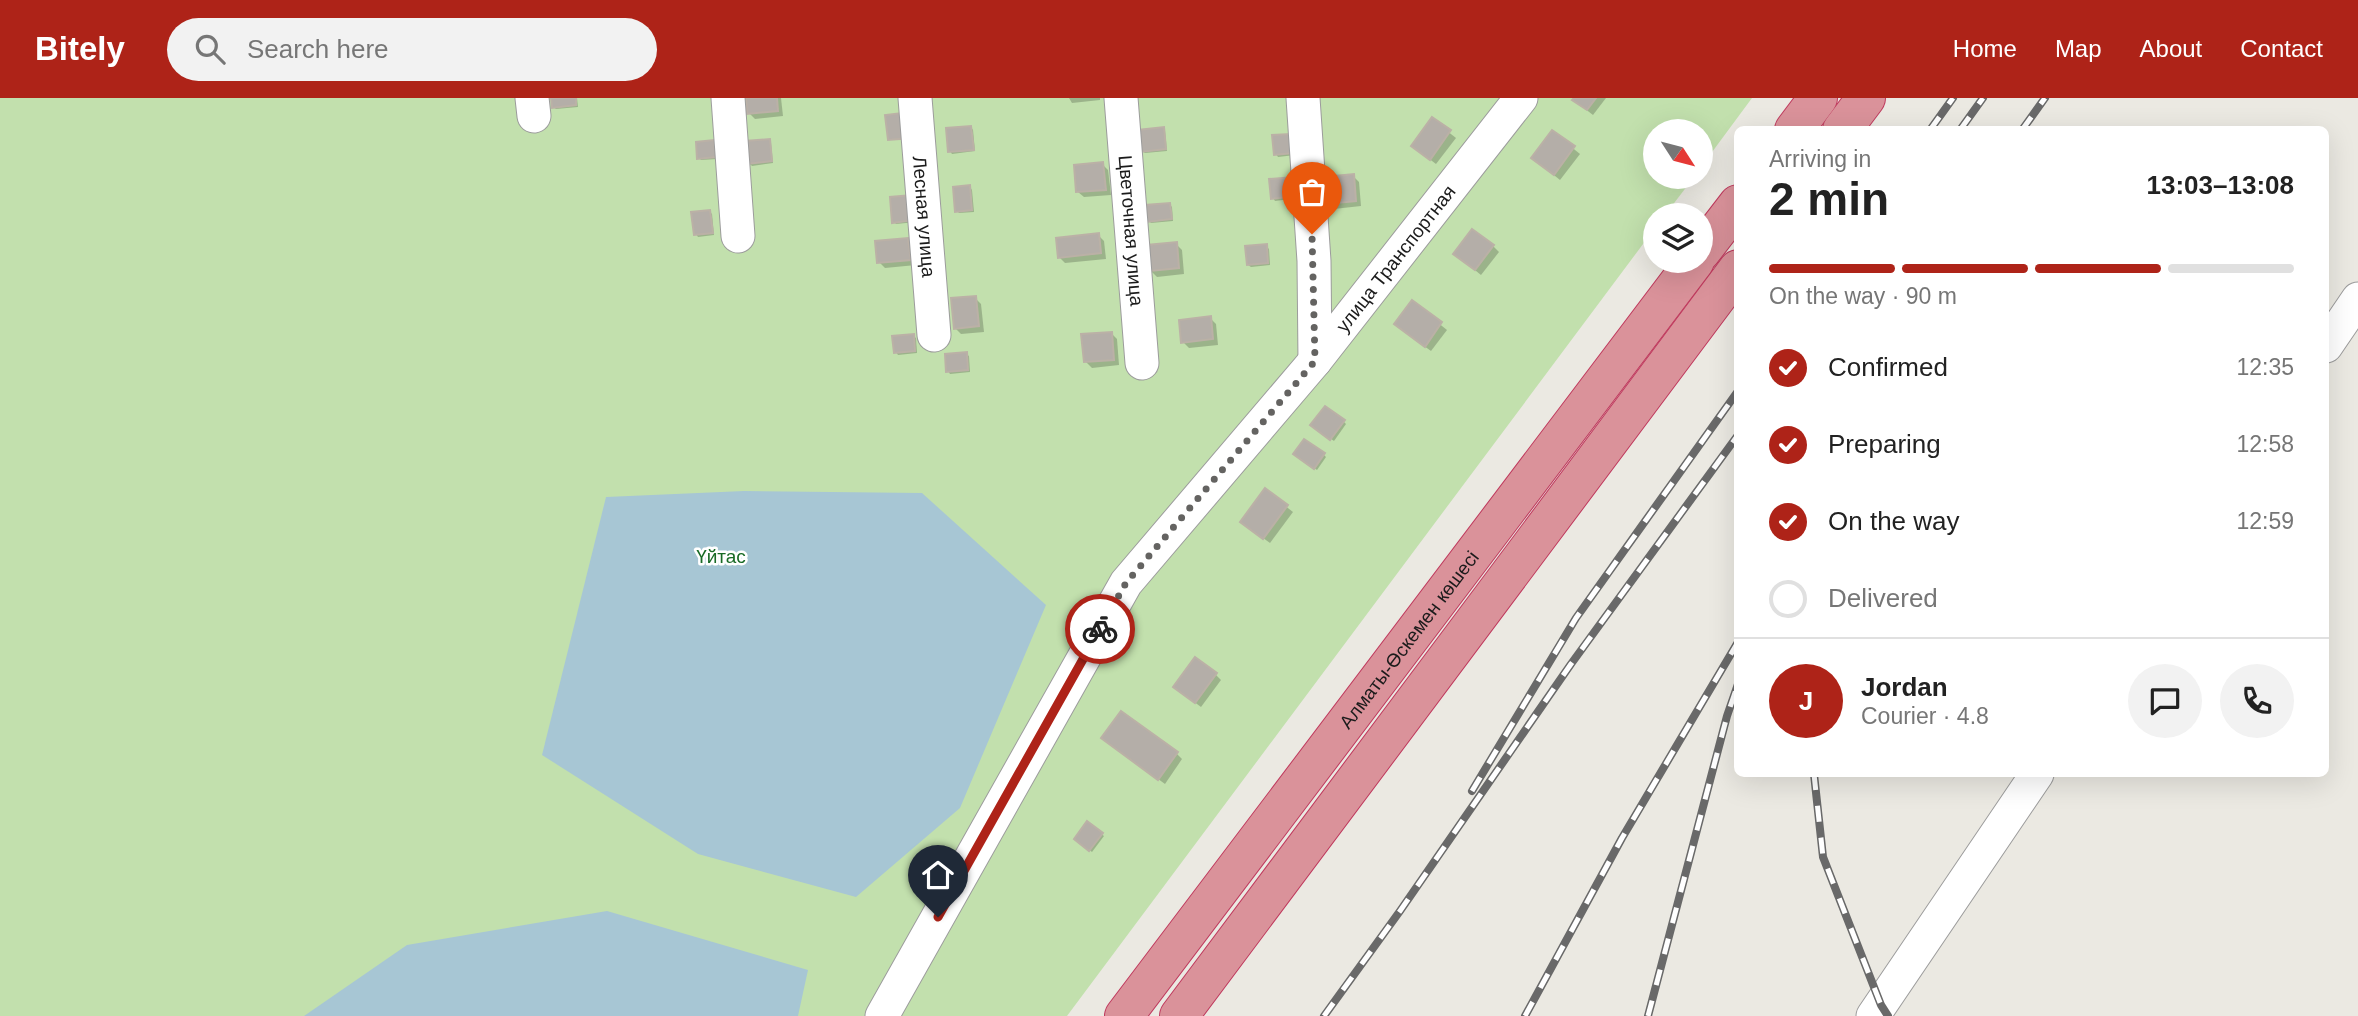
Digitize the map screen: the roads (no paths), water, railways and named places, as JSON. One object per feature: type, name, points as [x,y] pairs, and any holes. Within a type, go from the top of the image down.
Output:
[{"type":"highway","points":[[1797,126],[1818,98]]},
{"type":"highway","points":[[1845,126],[1866,98]]},
{"type":"highway","points":[[1713,237],[1734,209]]},
{"type":"highway","name":"Алматы-Өскемен көшесі","points":[[1124,1016],[1686,273]]},
{"type":"highway","points":[[1179,1016],[1734,274]]},
{"type":"street","points":[[728,98],[738,236]]},
{"type":"street","name":"Лесная улица","points":[[915,98],[934,335]]},
{"type":"street","name":"Цветочная улица","points":[[1121,98],[1142,363]]},
{"type":"street","points":[[1303,98],[1314,261],[1315,361]]},
{"type":"street","name":"улица Транспортная","points":[[882,1016],[1126,583],[1315,361],[1521,98]]},
{"type":"street","points":[[2329,342],[2358,299]]},
{"type":"street","points":[[1873,1016],[2035,777]]},
{"type":"water","points":[[744,491],[922,493],[1046,605],[960,808],[856,897],[698,854],[542,755],[606,497]]},
{"type":"water","points":[[607,911],[808,970],[798,1016],[304,1016],[407,945]]},
{"type":"railway","points":[[1933,126],[1953,98]]},
{"type":"railway","points":[[1963,126],[1983,98]]},
{"type":"railway","points":[[2025,126],[2045,98]]},
{"type":"railway","points":[[1472,791],[1576,618],[1734,397]]},
{"type":"railway","points":[[1324,1016],[1571,664],[1734,440]]},
{"type":"railway","points":[[1525,1016],[1622,838],[1734,649]]},
{"type":"railway","points":[[1648,1016],[1734,696]]},
{"type":"railway","points":[[1814,777],[1823,857],[1881,1005],[1888,1016]]},
{"type":"park label","name":"Үйтас","points":[[721,556]]}]
